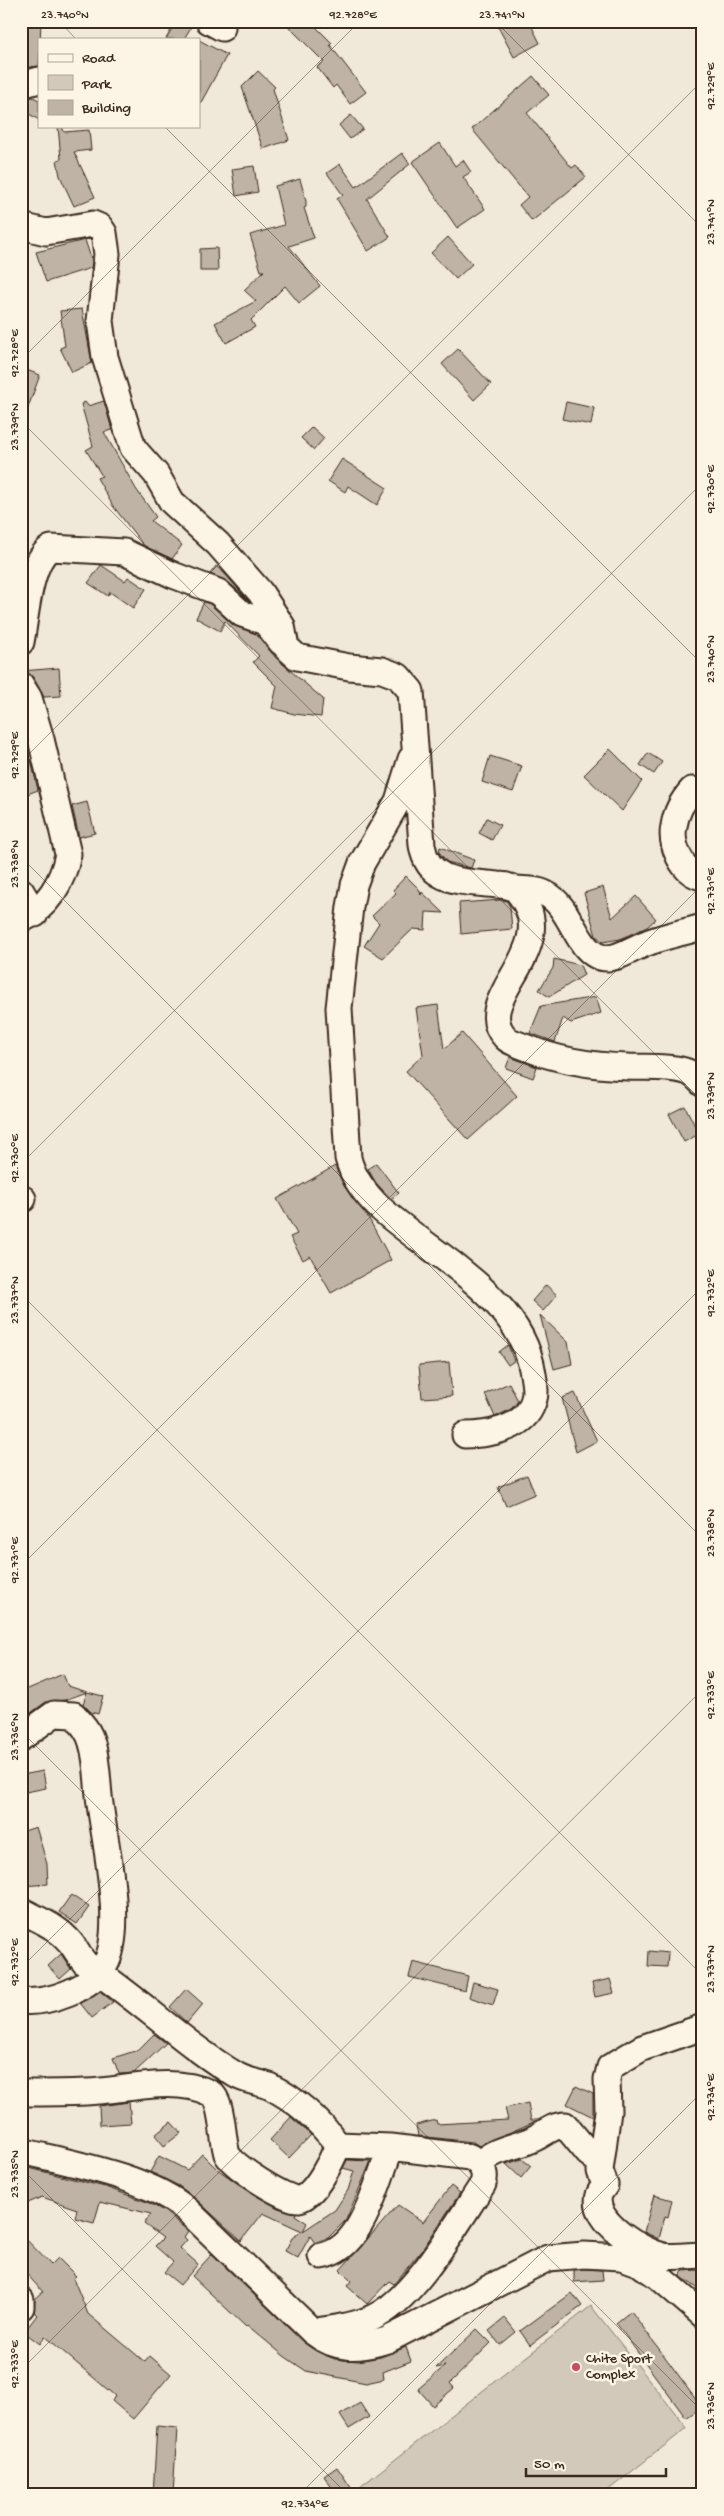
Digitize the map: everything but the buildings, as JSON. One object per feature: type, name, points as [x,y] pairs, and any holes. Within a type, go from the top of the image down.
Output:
[{"type":"street","points":[[21,85],[38,80]]},
{"type":"street","points":[[21,226],[46,232],[93,224],[100,227],[104,233],[107,254],[100,321],[104,357],[133,448],[156,474],[172,502],[218,544],[260,592],[282,626],[286,647]]},
{"type":"street","points":[[21,642],[36,564],[44,552],[51,548],[124,552],[173,575],[218,592],[242,614],[265,622],[274,636],[297,657],[349,667],[382,670],[398,676],[411,691],[422,845],[427,863],[440,876],[455,880],[544,892],[554,898],[575,927],[583,945],[594,955],[608,958],[649,942],[703,927]]},
{"type":"street","points":[[21,685],[29,698],[41,738],[68,854],[64,874],[28,917]]},
{"type":"street","points":[[415,745],[398,800],[362,863],[354,885],[350,907],[339,1008],[348,1158],[352,1171],[362,1189],[380,1208],[475,1283],[506,1313],[522,1338],[532,1366],[536,1397],[528,1414],[518,1423],[479,1435],[465,1435]]},
{"type":"street","points":[[692,790],[684,798],[673,835],[682,862],[688,870],[703,876]]},
{"type":"street","points":[[516,889],[524,901],[532,930],[530,946],[514,972],[497,1010],[496,1020],[498,1029],[506,1038],[542,1054],[596,1064],[628,1067],[662,1067],[687,1071],[703,1084]]},
{"type":"street","points":[[21,892],[28,917]]},
{"type":"street","points":[[21,1738],[54,1714],[65,1713],[74,1715],[86,1728],[92,1742],[110,1878],[114,1930],[111,1950],[105,1966],[98,1974],[66,1995],[35,2003],[21,2001]]},
{"type":"street","points":[[21,1910],[56,1928],[71,1942],[80,1958],[98,1974],[238,2076],[268,2086],[298,2104],[323,2125],[338,2145]]},
{"type":"street","points":[[703,2027],[642,2048],[610,2067],[606,2079],[608,2111],[600,2172],[605,2185],[599,2196],[601,2208],[609,2222],[621,2236],[652,2253],[667,2256],[703,2255]]},
{"type":"street","points":[[21,2093],[86,2092],[168,2085],[188,2086],[208,2092],[217,2100],[226,2151],[232,2162],[284,2195],[296,2199],[305,2196],[315,2186],[331,2161],[338,2145]]},
{"type":"street","points":[[480,2164],[488,2157],[533,2140],[560,2125],[566,2125],[588,2153],[601,2163]]},
{"type":"street","points":[[313,2332],[365,2321],[384,2312],[401,2299],[450,2233],[483,2184],[485,2175],[480,2164],[470,2157],[391,2147],[338,2145]]},
{"type":"street","points":[[321,2256],[338,2251],[354,2235],[391,2147]]},
{"type":"street","points":[[21,2151],[100,2171],[169,2196],[188,2211],[313,2332],[333,2345],[369,2345],[387,2340],[548,2258],[584,2255],[621,2257],[640,2264],[659,2277],[703,2315]]},
{"type":"street","points":[[21,2300],[21,2307]]},
{"type":"green space","name":"Chite Sport Complex","points":[[591,2306],[687,2428],[602,2495],[366,2495],[360,2487]]},
{"type":"place","name":"Chite Sport Complex","points":[[576,2367]]}]
